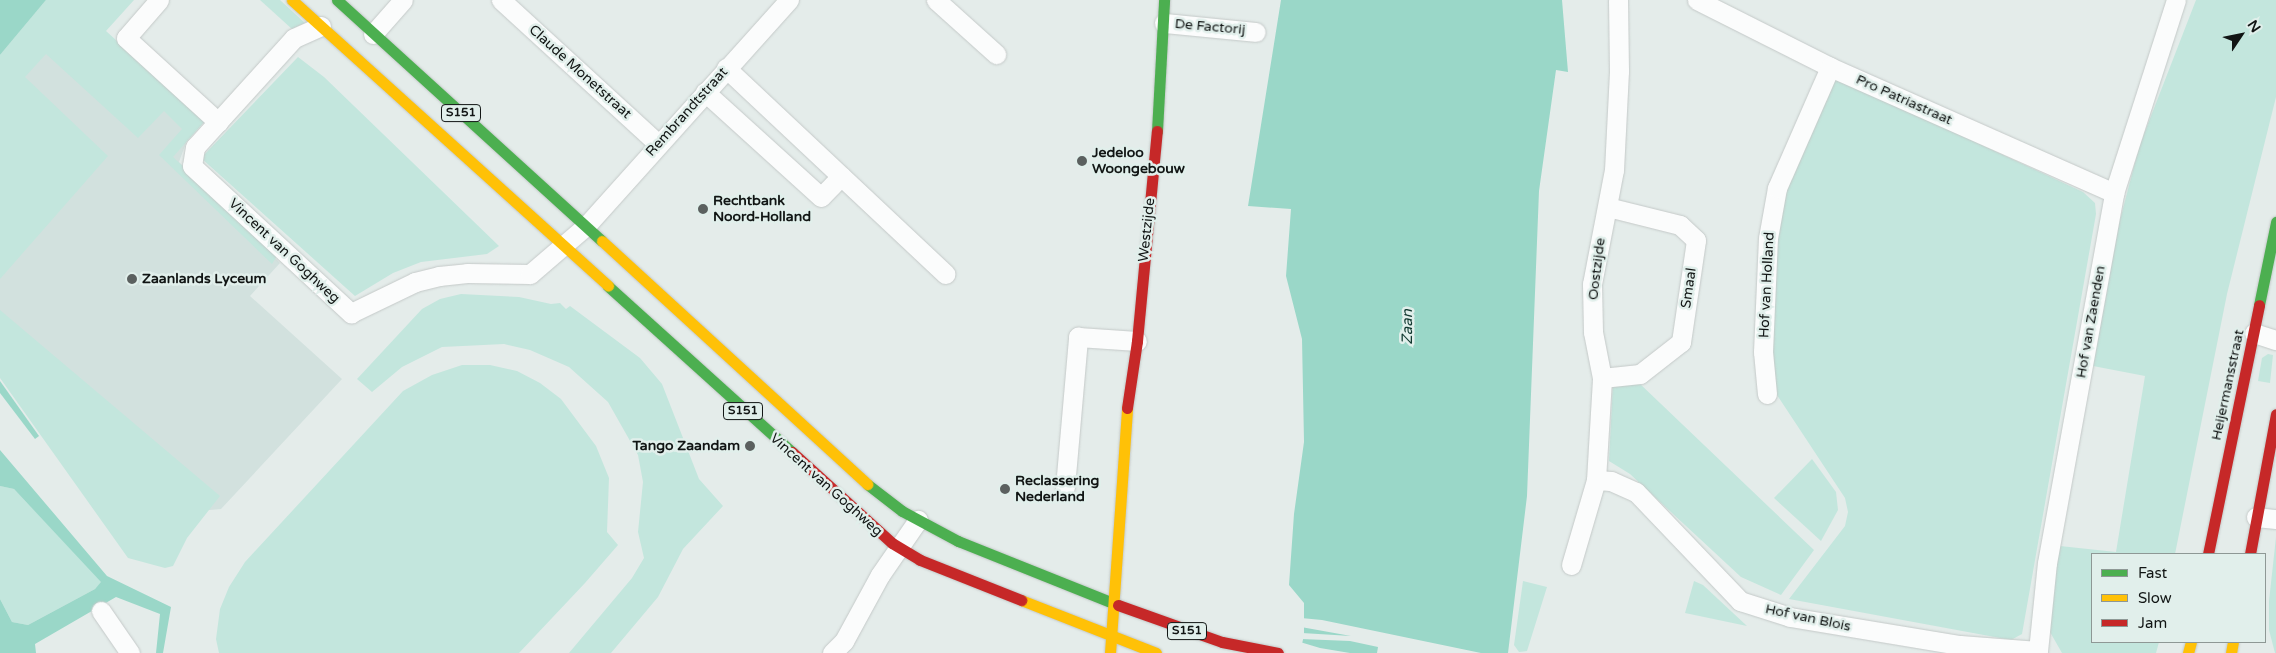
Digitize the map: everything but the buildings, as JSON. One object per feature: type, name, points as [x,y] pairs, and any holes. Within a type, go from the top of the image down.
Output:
[{"type":"main road","name":"Vincent van Goghweg","points":[[292,0],[848,506],[899,547],[932,565],[1111,635]]},
{"type":"main road","name":"Vincent van Goghweg","points":[[337,0],[871,487],[918,520],[958,542],[1113,603]]},
{"type":"main road","name":"Westzijde","points":[[1110,653],[1124,431],[1137,341],[1164,23],[1164,0]]},
{"type":"main road","name":"Heijermansstraat","points":[[2208,553],[2276,222]]},
{"type":"main road","points":[[2250,553],[2276,414]]},
{"type":"main road","name":"S151","points":[[1113,603],[1203,636],[1278,653]]},
{"type":"main road","name":"S151","points":[[1111,635],[1156,653]]},
{"type":"street","points":[[159,0],[126,38],[218,122]]},
{"type":"street","points":[[373,34],[403,0]]},
{"type":"street","name":"Claude Monetstraat","points":[[501,0],[658,144]]},
{"type":"street","name":"Rembrandtstraat","points":[[586,226],[789,0]]},
{"type":"street","points":[[936,0],[996,54]]},
{"type":"street","name":"Oostzijde","points":[[1571,564],[1596,480],[1602,378],[1593,332],[1592,284],[1614,170],[1619,71],[1618,0]]},
{"type":"street","name":"Pro Patriastraat","points":[[1697,0],[1830,67],[2114,193]]},
{"type":"street","name":"Hof van Zaenden","points":[[2038,651],[2047,563],[2114,193],[2176,0]]},
{"type":"street","name":"De Factorij","points":[[1164,23],[1256,32]]},
{"type":"street","name":"Vincent van Goghweg","points":[[322,26],[294,38],[195,147],[192,166],[351,313],[415,282],[439,276],[467,273],[530,274],[586,226]]},
{"type":"street","name":"Hof van Holland","points":[[1767,394],[1763,352],[1768,238],[1775,196],[1830,67]]},
{"type":"street","points":[[726,68],[945,274]]},
{"type":"street","points":[[705,92],[821,197],[841,176]]},
{"type":"street","name":"Smaal","points":[[1602,378],[1640,374],[1681,342],[1696,240],[1680,225],[1608,207]]},
{"type":"street","points":[[2254,333],[2276,340]]},
{"type":"street","points":[[1065,487],[1078,337],[1137,341]]},
{"type":"street","name":"Hof van Blois","points":[[1596,480],[1611,480],[1636,492],[1740,601],[1790,617],[1960,645],[2038,651]]},
{"type":"street","points":[[2256,517],[2276,519]]},
{"type":"street","points":[[832,653],[844,641],[899,547],[918,520]]},
{"type":"street","points":[[101,610],[130,653]]},
{"type":"shaded area","points":[[46,0],[134,0],[106,31],[205,121],[173,157],[278,254],[272,264],[159,155],[182,129],[164,111],[138,138],[46,54],[25,77],[108,156],[0,279],[0,55]]},
{"type":"shaded area","points":[[260,0],[280,0],[305,23],[292,29]]},
{"type":"shaded area","points":[[2196,0],[2276,0],[2276,97],[2227,294],[2175,553],[2091,553],[2091,643],[2159,643],[2156,653],[2062,653],[2046,625],[2060,546],[2116,552],[2145,376],[2093,366],[2119,224],[2139,147]]},
{"type":"shaded area","name":"Zaanlands Lyceum","points":[[39,46],[194,121],[179,162],[280,263],[250,296],[342,379],[221,509],[198,511],[0,336],[0,89]]},
{"type":"shaded area","points":[[298,57],[324,77],[499,246],[487,254],[421,262],[393,273],[355,296],[201,158]]},
{"type":"shaded area","points":[[1831,75],[2083,192],[2095,203],[2096,214],[2022,634],[2011,640],[1789,599],[1845,526],[1848,512],[1845,498],[1775,392],[1769,268],[1776,216]]},
{"type":"shaded area","points":[[461,294],[519,297],[551,304],[560,303],[566,309],[570,306],[640,358],[662,384],[699,479],[723,506],[683,549],[658,597],[611,653],[569,653],[632,578],[644,558],[638,532],[643,482],[638,455],[608,402],[569,367],[530,350],[504,344],[442,347],[402,367],[372,392],[357,379],[422,309],[440,299]]},
{"type":"shaded area","points":[[0,310],[220,496],[187,538],[173,566],[165,568],[128,558],[0,378]]},
{"type":"shaded area","points":[[2268,354],[2273,355],[2270,383],[2258,381],[2262,358]]},
{"type":"shaded area","points":[[462,365],[490,365],[517,371],[540,383],[561,399],[596,446],[609,478],[607,532],[618,545],[519,653],[219,653],[216,639],[220,609],[229,587],[245,562],[403,391],[432,375]]},
{"type":"shaded area","points":[[1613,382],[1638,382],[1814,550],[1781,595],[1741,577],[1630,474],[1609,461]]},
{"type":"shaded area","points":[[1812,459],[1836,492],[1838,510],[1821,541],[1774,498]]},
{"type":"shaded area","points":[[0,486],[14,489],[102,582],[95,589],[28,625],[12,622],[0,599]]},
{"type":"shaded area","points":[[2276,537],[2275,653],[2269,630],[2269,601]]},
{"type":"shaded area","points":[[1523,581],[1547,587],[1527,651],[1519,652],[1514,645]]},
{"type":"shaded area","points":[[1694,581],[1703,585],[1747,626],[1685,613]]},
{"type":"water","points":[[0,0],[46,0],[0,55]]},
{"type":"water","name":"Zaan","points":[[1281,0],[1562,0],[1568,72],[1556,70],[1539,191],[1527,496],[1508,653],[1300,653],[1304,635],[1304,603],[1289,585],[1294,514],[1304,442],[1302,339],[1286,276],[1291,209],[1248,206]]},
{"type":"water","points":[[0,381],[39,436],[35,439],[0,393]]},
{"type":"water","points":[[0,450],[107,576],[171,607],[163,653],[156,653],[160,614],[116,597],[35,644],[36,653],[0,653],[0,599],[12,622],[28,625],[95,589],[101,582],[14,489],[0,486]]},
{"type":"pier","points":[[1301,618],[1322,620],[1481,653],[1377,653],[1378,647],[1350,641],[1301,639],[1302,633],[1351,636],[1301,627]]},
{"type":"pier","points":[[1300,642],[1320,648],[1350,653],[1297,653]]},
{"type":"traffic: fast","points":[[337,0],[602,241]]},
{"type":"traffic: fast","points":[[1157,131],[1164,0]]},
{"type":"traffic: fast","points":[[2259,305],[2276,222]]},
{"type":"traffic: fast","points":[[608,286],[792,452]]},
{"type":"traffic: fast","points":[[867,484],[902,511],[958,541],[1118,605]]},
{"type":"traffic: slow","points":[[292,0],[608,286]]},
{"type":"traffic: slow","points":[[602,241],[867,484]]},
{"type":"traffic: slow","points":[[1110,653],[1127,408]]},
{"type":"traffic: slow","points":[[1021,600],[1156,653]]},
{"type":"traffic: slow","points":[[2188,653],[2191,643]]},
{"type":"traffic: slow","points":[[2231,653],[2233,643]]},
{"type":"traffic: jam","points":[[1127,408],[1137,341],[1157,131]]},
{"type":"traffic: jam","points":[[2208,553],[2259,305]]},
{"type":"traffic: jam","points":[[2250,553],[2276,414]]},
{"type":"traffic: jam","points":[[792,452],[892,543],[920,560],[1021,600]]},
{"type":"traffic: jam","points":[[1118,605],[1222,642],[1278,653]]},
{"type":"place","name":"Jedeloo Woongebouw","points":[[1082,161]]},
{"type":"place","name":"Rechtbank Noord-Holland","points":[[703,209]]},
{"type":"place","name":"Zaanlands Lyceum","points":[[132,279]]},
{"type":"place","name":"Tango Zaandam","points":[[750,446]]},
{"type":"place","name":"Reclassering Nederland","points":[[1005,489]]}]
